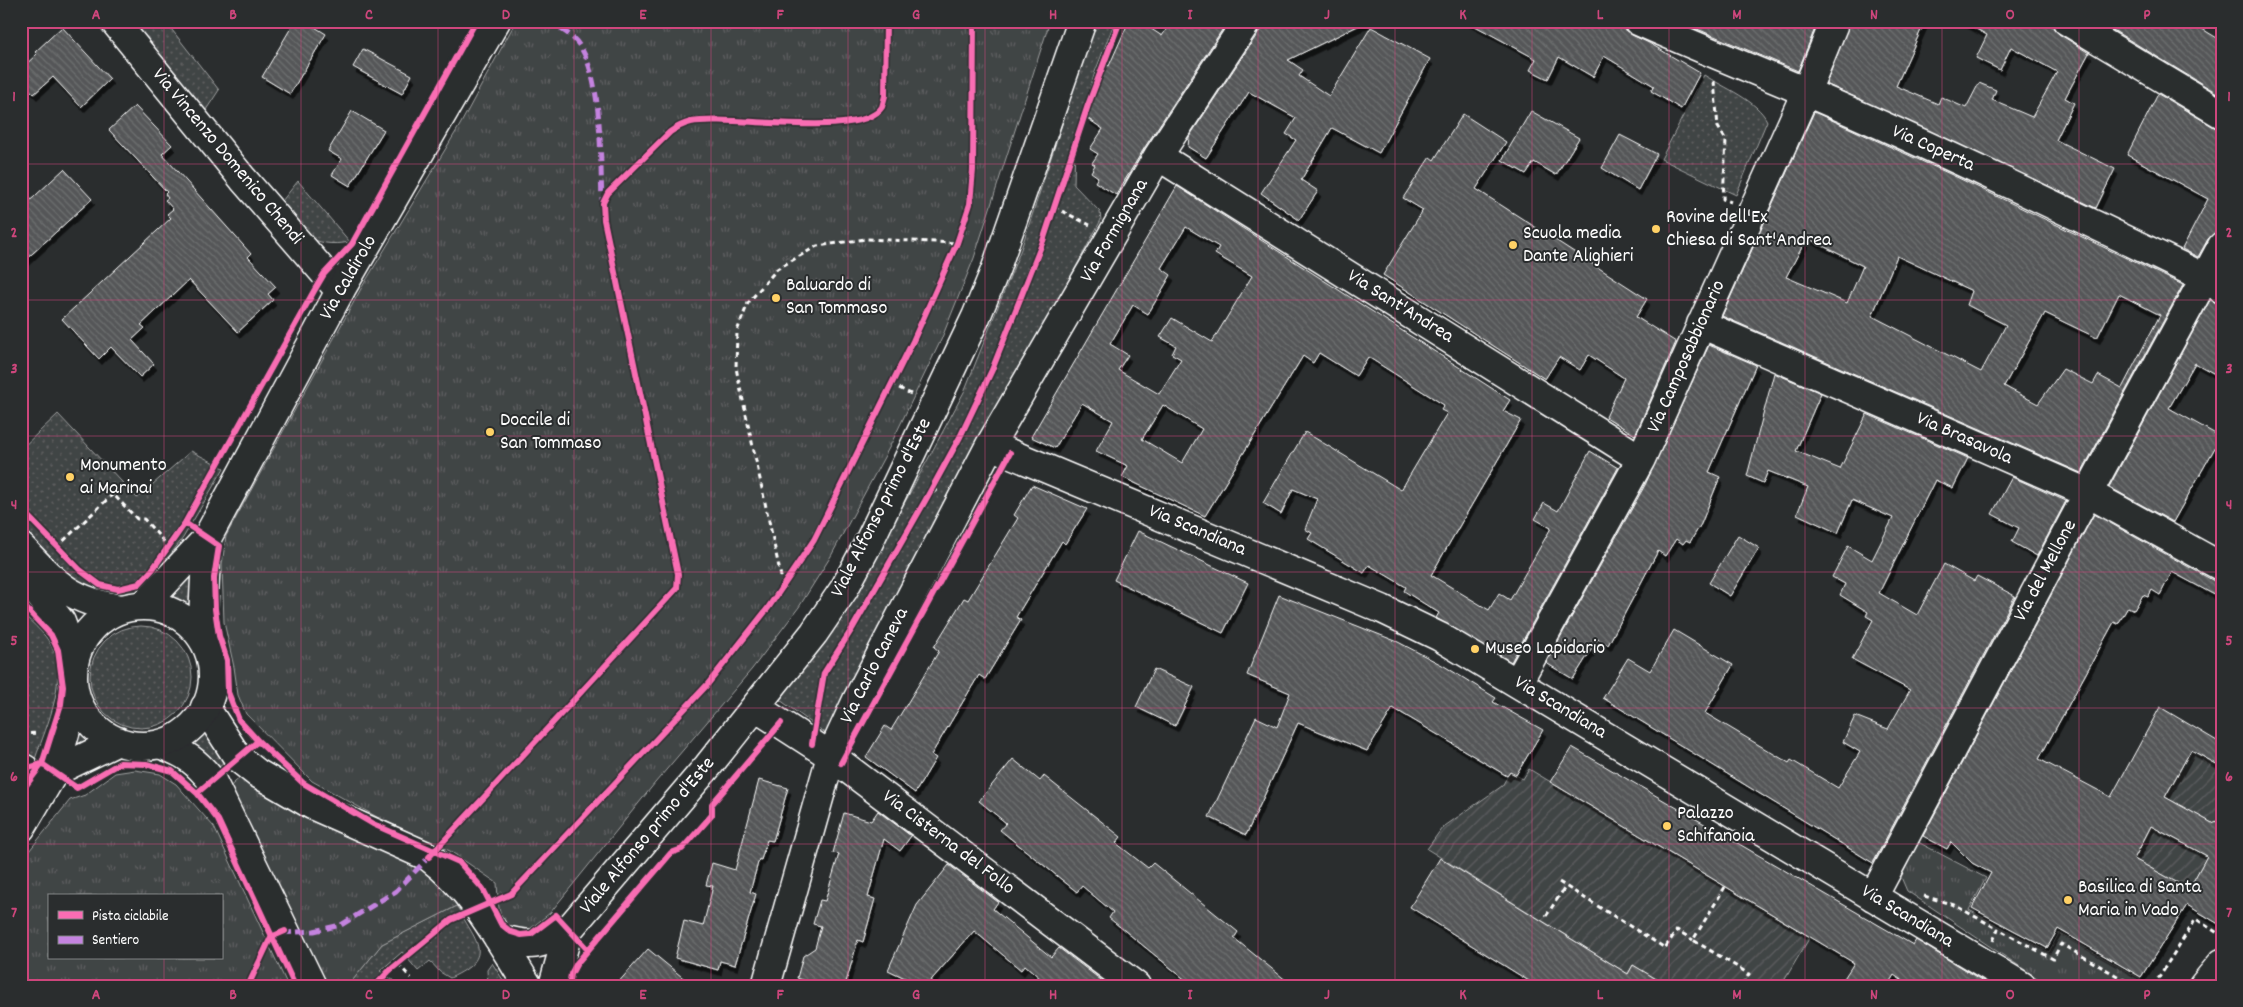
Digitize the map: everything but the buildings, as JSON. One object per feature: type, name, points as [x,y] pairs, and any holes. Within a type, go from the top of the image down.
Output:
[{"type":"street","name":"Via Vincenzo Domenico Chendi","points":[[114,21],[243,179],[340,291]]},
{"type":"street","name":"Via Caldirolo","points":[[133,606],[207,538],[340,291],[496,21]]},
{"type":"street","name":"Viale Alfonso primo d'Este","points":[[569,930],[756,707],[814,632],[844,589],[868,544],[976,318],[996,268],[1082,21]]},
{"type":"street","name":"Via Formignana","points":[[990,445],[1158,156],[1247,21]]},
{"type":"street","name":"Via Coperta","points":[[1638,21],[1711,54],[1806,92],[2007,183],[2213,283]]},
{"type":"street","name":"Via Camposabbionario","points":[[1518,682],[1641,459],[1806,92],[1835,21]]},
{"type":"street","points":[[2067,21],[2222,114]]},
{"type":"street","name":"Via Sant'Andrea","points":[[1158,156],[1641,459]]},
{"type":"street","name":"Via del Mellone","points":[[1873,897],[2088,493],[2213,283],[2222,246]]},
{"type":"street","name":"Via Brasavola","points":[[1701,324],[2088,493],[2222,566]]},
{"type":"street","name":"Via Scandiana","points":[[990,445],[1382,609],[1461,648],[2022,986]]},
{"type":"street","name":"Via Carlo Caneva","points":[[766,986],[831,756],[856,700],[990,445]]},
{"type":"street","name":"Via Caldirolo","points":[[202,638],[187,621],[160,606],[133,606],[103,617],[89,630],[79,648],[73,669],[75,698],[82,714],[91,724],[118,741],[139,746],[162,746],[187,732],[198,722],[205,708],[212,684],[212,669],[202,638],[207,538]]},
{"type":"street","points":[[22,557],[72,595],[95,605],[133,606]]},
{"type":"street","points":[[22,557],[61,622],[68,641],[73,669]]},
{"type":"street","name":"Via Caldirolo","points":[[21,828],[54,772],[75,698]]},
{"type":"street","name":"Via Cisterna del Follo","points":[[756,707],[831,756],[1136,986]]},
{"type":"street","points":[[205,708],[238,758],[257,773],[312,805],[429,857],[446,870],[465,890],[528,986]]},
{"type":"street","points":[[54,772],[118,741]]},
{"type":"street","points":[[162,746],[183,753],[199,765],[212,780],[312,986]]},
{"type":"street","points":[[498,938],[522,944],[536,945],[569,930]]},
{"type":"street","points":[[553,986],[569,930]]},
{"type":"path","points":[[1711,54],[1718,127],[1726,140],[1724,198],[1753,210]]},
{"type":"path","points":[[1054,207],[1112,236]]},
{"type":"path","points":[[783,586],[736,368],[738,331],[748,303],[777,269],[816,246],[866,239],[957,244]]},
{"type":"path","points":[[57,547],[113,494],[137,519],[144,519],[169,547]]},
{"type":"path","points":[[22,557],[44,534],[62,553]]},
{"type":"path","points":[[163,555],[174,539]]},
{"type":"path","points":[[569,930],[588,950],[671,853],[682,849],[712,815],[712,804],[781,723]]},
{"type":"path","points":[[1559,882],[1665,948],[1677,930],[1749,974],[1742,986]]},
{"type":"path","points":[[1546,916],[1566,886]]},
{"type":"path","points":[[1693,940],[1724,887]]},
{"type":"path","points":[[2154,986],[2196,919],[2222,936]]},
{"type":"path","points":[[1983,962],[1998,929],[2053,959],[2061,944],[2135,986]]},
{"type":"path","points":[[398,964],[411,978]]},
{"type":"green space","points":[[165,21],[219,90],[204,113],[132,22]]},
{"type":"green space","points":[[516,21],[1050,21],[974,258],[941,340],[890,446],[831,556],[799,607],[752,669],[655,783],[550,913],[526,932],[516,930],[504,921],[499,908],[497,883],[450,851],[377,817],[312,781],[246,714],[238,695],[224,622],[222,565],[226,536],[362,287],[460,125]]},
{"type":"green space","points":[[1096,21],[1115,21],[1095,72],[1075,138],[1074,185],[1100,212],[1101,220],[960,484],[831,737],[780,700],[837,622],[905,502],[964,392],[1021,249]]},
{"type":"green space","points":[[1704,75],[1748,101],[1756,107],[1767,121],[1736,195],[1661,159]]},
{"type":"green space","points":[[298,181],[350,242],[337,244],[316,241],[301,231],[278,206]]},
{"type":"green space","points":[[58,414],[137,498],[191,451],[224,468],[183,538],[146,587],[136,595],[116,598],[71,583],[21,530],[21,449]]},
{"type":"green space","points":[[198,562],[195,610],[167,597]]},
{"type":"green space","points":[[21,612],[48,640],[55,654],[57,669],[55,700],[35,759],[21,751]]},
{"type":"green space","points":[[141,626],[160,630],[177,641],[188,658],[192,677],[188,696],[177,713],[160,724],[141,728],[122,724],[105,713],[94,696],[90,677],[94,658],[105,641],[122,630]]},
{"type":"green space","points":[[79,716],[97,738],[62,763]]},
{"type":"green space","points":[[204,731],[215,747],[228,760],[214,771],[187,744]]},
{"type":"green space","points":[[2191,750],[2222,767],[2222,820],[2214,824],[2165,797]]},
{"type":"green space","points":[[1529,769],[1810,937],[1781,986],[1668,986],[1633,965],[1628,974],[1427,849],[1442,828],[1502,786],[1510,772],[1523,779]]},
{"type":"green space","points":[[135,770],[160,774],[176,784],[214,827],[288,986],[21,986],[21,861],[70,800],[85,795],[115,773]]},
{"type":"green space","points":[[243,775],[424,869],[444,888],[457,906],[382,944],[348,986],[326,986],[320,980],[226,790]]},
{"type":"green space","points":[[2151,826],[2207,856],[2189,889],[2134,859]]},
{"type":"green space","points":[[1918,842],[1986,878],[1969,910],[2049,952],[2059,933],[2153,986],[2049,986],[1907,891],[1901,877]]},
{"type":"green space","points":[[457,906],[478,947],[478,955],[474,962],[465,970],[450,978],[440,972],[430,961],[418,971],[402,952],[380,971],[401,986],[348,986],[382,944]]},
{"type":"green space","points":[[492,963],[507,986],[488,986],[487,970]]},
{"type":"marked path","points":[[548,21],[569,34],[579,45],[587,60],[599,120],[602,201]]},
{"type":"marked path","points":[[282,933],[314,931],[341,925],[396,891],[431,855]]},
{"type":"cycle path","points":[[21,509],[80,570],[100,585],[118,589],[139,584],[152,570],[185,523],[314,291],[324,274],[352,244],[476,21]]},
{"type":"cycle path","points":[[429,857],[677,588],[678,574],[604,220],[603,203],[608,193],[670,132],[691,122],[709,120],[823,124],[849,122],[870,117],[882,107],[885,96],[886,21]]},
{"type":"cycle path","points":[[375,986],[389,971],[451,920],[511,894],[707,685],[768,608],[814,540],[913,341],[957,243],[970,204],[973,170],[974,21]]},
{"type":"cycle path","points":[[812,744],[824,673],[852,629],[925,501],[960,437],[992,370],[1043,241],[1088,105],[1120,21]]},
{"type":"cycle path","points":[[841,763],[1010,453]]},
{"type":"cycle path","points":[[25,769],[42,764],[77,788],[120,763],[146,764],[172,771],[197,793],[258,741],[239,720],[228,692],[227,660],[219,636],[215,609],[214,578],[219,546],[185,523]]},
{"type":"cycle path","points":[[21,603],[51,635],[58,650],[63,687],[61,704],[42,764],[21,792]]},
{"type":"cycle path","points":[[569,986],[571,974],[577,963],[671,853],[682,849],[712,815],[712,804],[781,723]]},
{"type":"cycle path","points":[[258,741],[303,783],[373,824],[459,862],[483,889],[501,924],[511,932],[521,935],[531,934],[556,915],[588,950]]},
{"type":"cycle path","points":[[197,793],[218,820],[295,986]]},
{"type":"cycle path","points":[[248,986],[271,937],[285,931]]},
{"type":"place","name":"Rovine dell'Ex Chiesa di Sant'Andrea","points":[[1656,229]]},
{"type":"place","name":"Scuola media Dante Alighieri","points":[[1513,245]]},
{"type":"place","name":"Baluardo di San Tommaso","points":[[776,298]]},
{"type":"place","name":"Doccile di San Tommaso","points":[[490,432]]},
{"type":"place","name":"Monumento ai Marinai","points":[[70,477]]},
{"type":"place","name":"Museo Lapidario","points":[[1475,649]]},
{"type":"place","name":"Palazzo Schifanoia","points":[[1667,826]]},
{"type":"place","name":"Basilica di Santa Maria in Vado","points":[[2068,900]]}]
